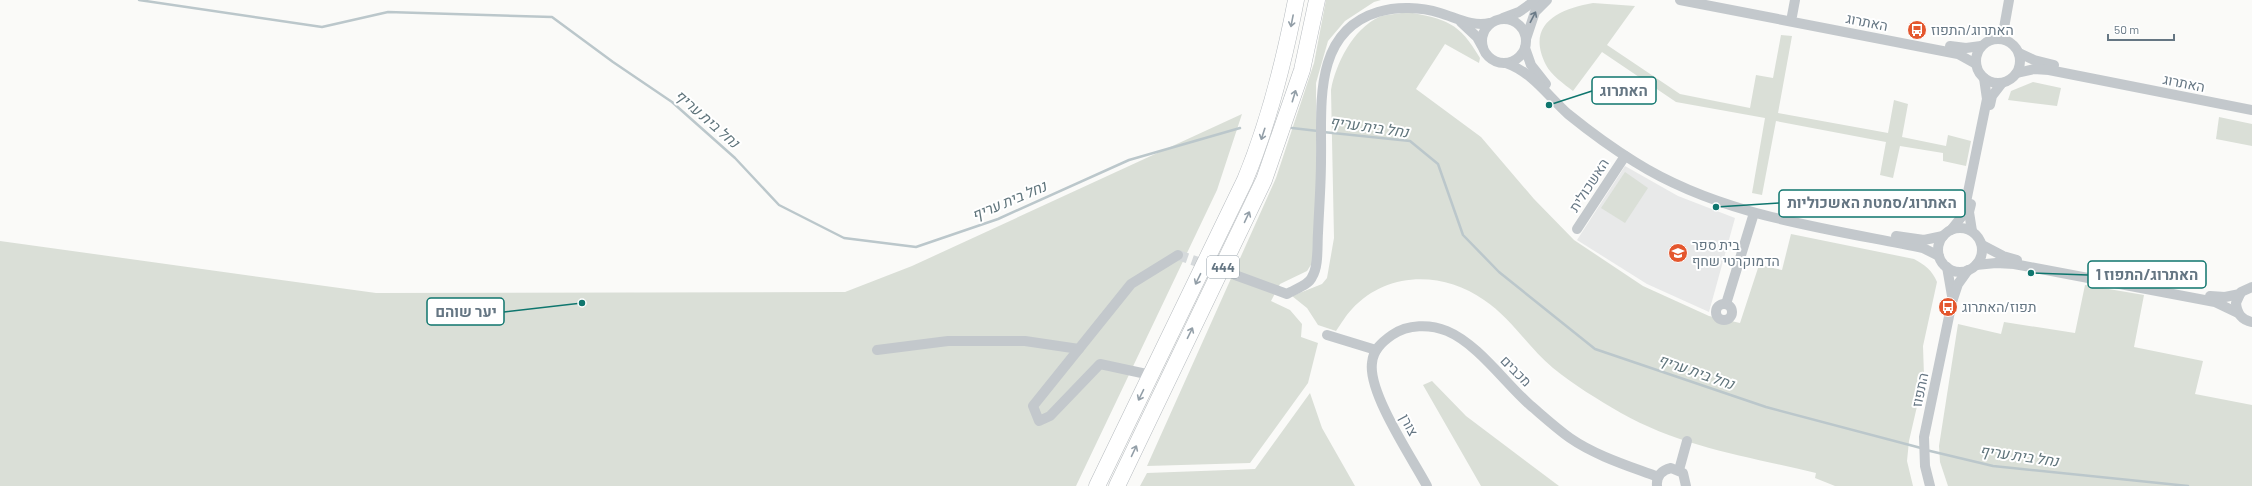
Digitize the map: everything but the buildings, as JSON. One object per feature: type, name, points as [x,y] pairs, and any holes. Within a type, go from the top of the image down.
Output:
[{"type":"main road","name":"444","points":[[1097,486],[1224,226],[1260,144],[1276,92],[1296,0]]},
{"type":"main road","name":"444","points":[[1117,486],[1264,180],[1302,70],[1317,0]]},
{"type":"street","points":[[1235,275],[1287,294],[1312,278],[1315,271],[1317,243],[1323,78],[1332,51],[1339,40],[1350,29],[1377,12],[1394,9],[1416,8],[1439,13],[1471,24],[1490,23],[1519,12],[1536,0]]},
{"type":"street","points":[[1506,63],[1518,58],[1525,43],[1533,16],[1547,0]]},
{"type":"street","name":"האתרוג","points":[[1680,0],[1958,54],[1976,64]]},
{"type":"street","name":"האתרוג","points":[[1710,0],[1958,48],[1982,46]]},
{"type":"street","points":[[1792,16],[1795,0]]},
{"type":"street","points":[[2002,39],[2009,0]]},
{"type":"street","points":[[1502,19],[1517,23],[1523,30],[1525,43],[1532,65],[1539,77],[1588,122],[1646,162],[1690,184],[1752,205],[1904,237],[1924,240],[1963,228],[1972,231],[1982,245],[1982,256],[1972,268]]},
{"type":"street","points":[[1460,21],[1477,37],[1489,58],[1495,62],[1506,63],[1524,72],[1569,114],[1625,156],[1688,190],[1754,213],[1923,248],[1939,256],[1947,267],[1955,271],[1996,263],[2014,264],[2215,302],[2238,312]]},
{"type":"street","points":[[1482,46],[1481,36],[1490,23]]},
{"type":"street","points":[[1939,256],[1939,244],[1963,215],[1986,99],[1984,78],[1976,64],[1977,54],[1982,46],[1991,40],[2002,39],[2012,44],[2019,53],[2020,62],[2017,73],[2002,83],[1992,96],[1970,212],[1972,231]]},
{"type":"street","name":"האתרוג","points":[[2019,53],[2040,62],[2252,104]]},
{"type":"street","name":"האתרוג","points":[[2017,73],[2034,69],[2049,70],[2252,110]]},
{"type":"street","points":[[1984,78],[1991,82],[2002,83]]},
{"type":"street","name":"האשכולית","points":[[1577,229],[1625,156]]},
{"type":"street","points":[[1726,304],[1754,213]]},
{"type":"street","points":[[1982,245],[2003,256],[2019,260],[2215,297],[2225,297],[2248,288]]},
{"type":"street","points":[[1151,375],[1100,364],[1050,416],[1039,421],[1033,406],[1130,284],[1178,255]]},
{"type":"street","name":"התפוז","points":[[1947,267],[1951,283],[1952,302]]},
{"type":"street","name":"התפוז","points":[[1929,484],[1924,445],[1930,410],[1952,302],[1958,284],[1972,268]]},
{"type":"street","points":[[2248,288],[2236,304],[2238,312],[2243,318],[2252,322]]},
{"type":"street","name":"מכבים","points":[[1376,350],[1381,343],[1395,333],[1415,326],[1432,327],[1448,331],[1463,340],[1530,405],[1571,438],[1658,482]]},
{"type":"street","points":[[1327,335],[1376,350]]},
{"type":"street","points":[[878,350],[938,341],[1025,341],[1079,349]]},
{"type":"street","name":"צורן","points":[[1376,350],[1372,362],[1372,375],[1377,394],[1427,486]]},
{"type":"street","points":[[1679,470],[1688,441]]},
{"type":"street","points":[[1658,482],[1666,469],[1679,470],[1686,477],[1686,486]]},
{"type":"shaded area","points":[[1326,0],[1381,0],[1374,2],[1345,21],[1328,41],[1316,83],[1316,257],[1307,271],[1280,284],[1271,301],[1290,310],[1302,324],[1301,337],[1318,343],[1308,383],[1250,463],[1147,466],[1276,178],[1314,63]]},
{"type":"shaded area","points":[[1593,3],[1635,6],[1607,45],[1680,94],[1750,108],[1756,75],[1773,78],[1781,35],[1792,36],[1778,113],[1888,133],[1894,100],[1908,104],[1902,137],[1946,146],[1948,135],[1971,141],[1966,166],[1943,161],[1943,153],[1900,146],[1893,178],[1880,175],[1886,142],[1776,121],[1762,195],[1752,193],[1765,118],[1676,102],[1602,52],[1573,91],[1551,72],[1546,65],[1541,51],[1540,39],[1543,29],[1549,21],[1558,14],[1568,9]]},
{"type":"shaded area","points":[[1407,12],[1442,20],[1458,29],[1480,58],[1479,63],[1445,44],[1416,89],[1481,137],[1534,199],[1574,240],[1643,286],[1709,316],[1740,323],[1759,265],[1782,270],[1791,234],[1914,259],[1928,268],[1937,282],[1923,346],[1924,376],[1909,441],[1907,461],[1913,486],[1835,486],[1815,478],[1816,473],[1716,450],[1692,443],[1644,425],[1612,408],[1569,380],[1544,360],[1494,307],[1468,291],[1451,284],[1433,280],[1416,279],[1398,282],[1382,287],[1366,297],[1350,311],[1336,331],[1318,325],[1307,308],[1292,296],[1322,284],[1327,278],[1334,238],[1331,90],[1333,80],[1347,48],[1361,30],[1370,22],[1379,17]]},
{"type":"shaded area","points":[[2033,82],[2061,88],[2057,106],[2008,100],[2011,91]]},
{"type":"shaded area","points":[[1242,114],[1217,190],[1076,486],[0,486],[0,241],[376,293],[845,292],[912,266]]},
{"type":"shaded area","points":[[2219,117],[2252,124],[2252,146],[2216,139]]},
{"type":"shaded area","name":"בית ספר הדמוקרטי שחף","points":[[1625,166],[1678,196],[1735,218],[1709,312],[1647,284],[1577,240]]},
{"type":"shaded area","points":[[1625,172],[1648,188],[1625,223],[1601,208]]},
{"type":"shaded area","points":[[2085,285],[2144,295],[2134,347],[2203,361],[2195,394],[2252,405],[2252,486],[1948,486],[1940,462],[1939,446],[1958,324],[2001,334],[2004,322],[2075,333]]},
{"type":"shaded area","points":[[1432,381],[1466,416],[1559,486],[1481,486],[1423,385]]},
{"type":"shaded area","points":[[1310,393],[1322,428],[1355,486],[1140,486],[1147,473],[1255,469]]},
{"type":"waterway","name":"נחל בית עריף","points":[[139,0],[322,27],[388,12],[552,17],[613,62],[672,102],[735,158],[779,205],[844,238],[916,247],[998,219],[1129,160],[1240,128]]},
{"type":"waterway","name":"נחל בית עריף","points":[[1292,128],[1318,131]]},
{"type":"waterway","name":"נחל בית עריף","points":[[1323,132],[1410,141],[1438,164],[1463,235],[1499,272],[1595,349],[1766,407],[1921,448]]},
{"type":"waterway","name":"נחל בית עריף","points":[[1926,450],[1993,466],[2188,486]]},
{"type":"tunnel","points":[[1178,255],[1235,275]]},
{"type":"place","name":"האתרוג/התפוז","points":[[1917,30]]},
{"type":"place","name":"האתרוג","points":[[1549,105]]},
{"type":"place","name":"האתרוג/סמטת האשכוליות","points":[[1716,207]]},
{"type":"place","name":"בית ספר הדמוקרטי שחף","points":[[1678,253]]},
{"type":"place","name":"האתרוג/התפוז 1","points":[[2031,273]]},
{"type":"place","name":"יער שוהם","points":[[582,303]]},
{"type":"place","name":"תפוז/האתרוג","points":[[1948,307]]}]
